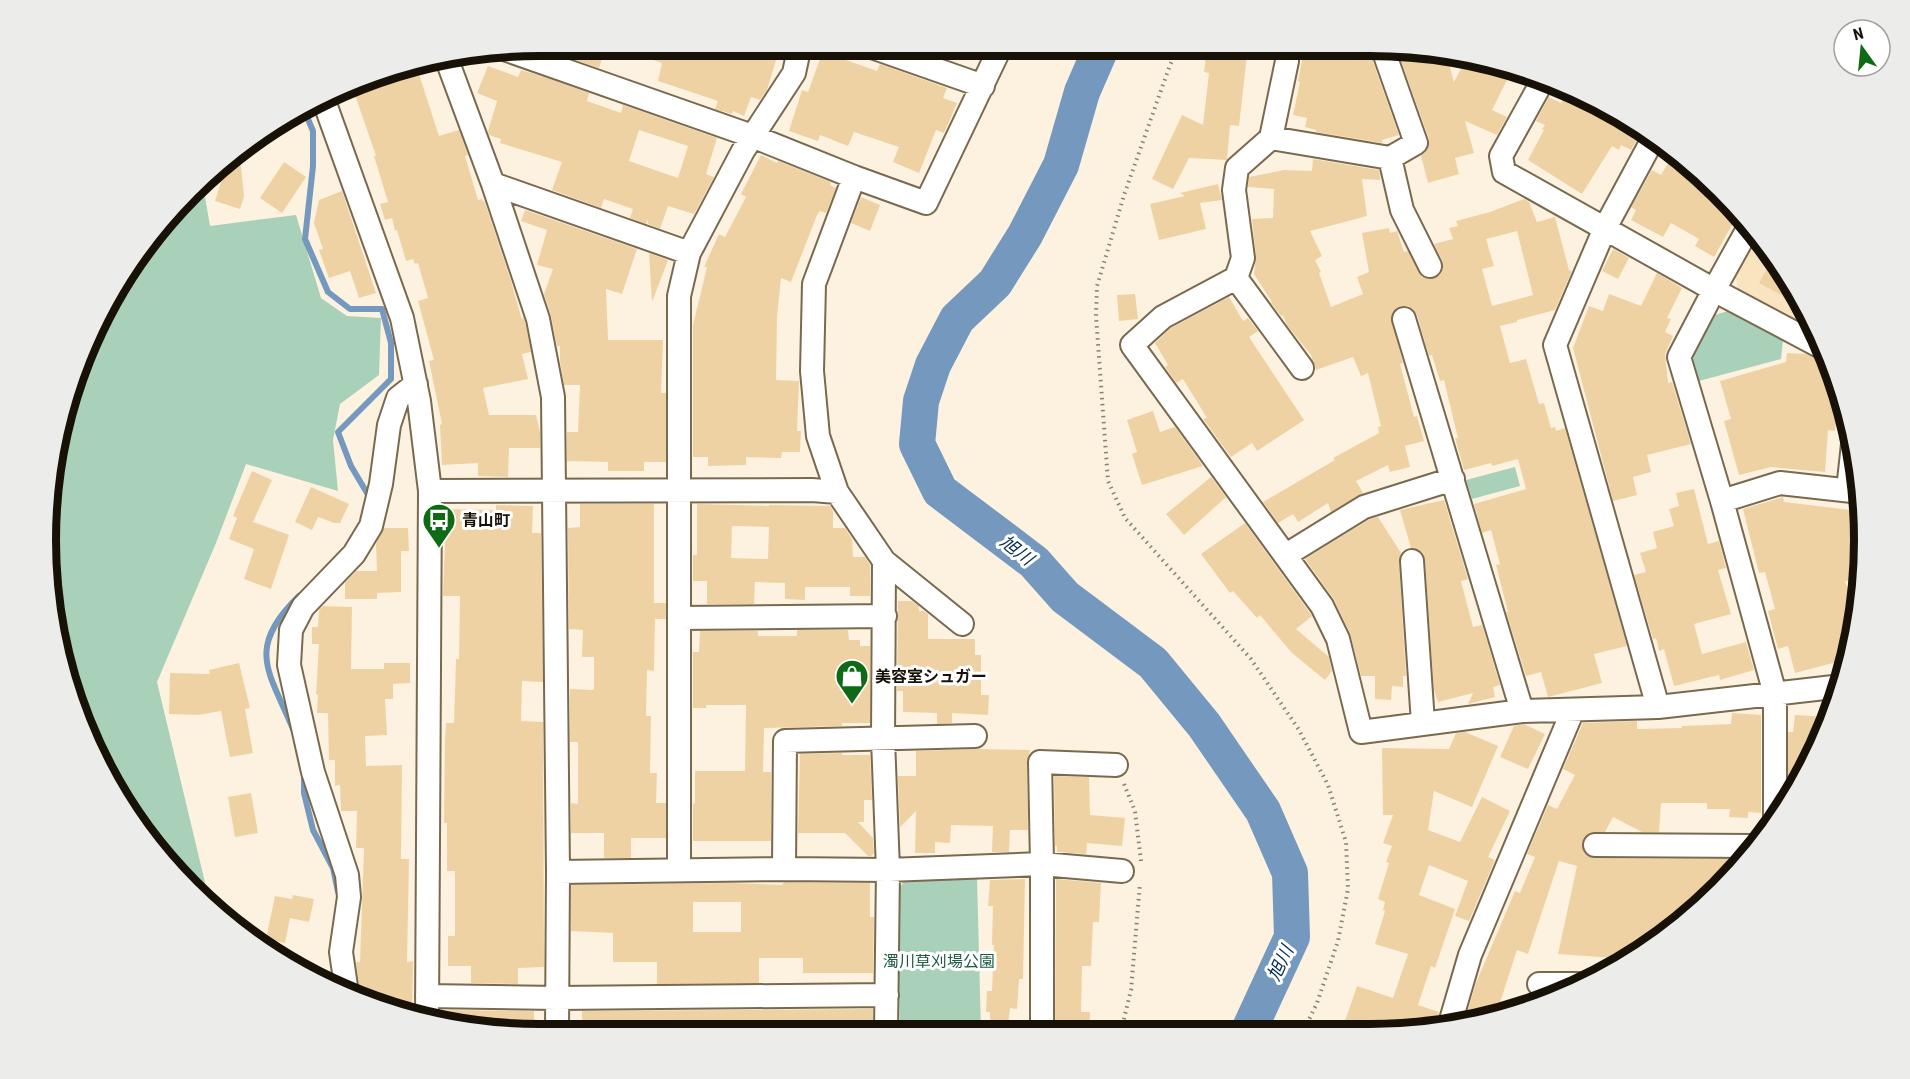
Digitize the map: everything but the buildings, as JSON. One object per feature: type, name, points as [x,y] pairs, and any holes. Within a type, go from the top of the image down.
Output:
[{"type":"street","points":[[532,56],[752,136],[926,203],[996,56]]},
{"type":"street","points":[[679,869],[679,296],[689,253],[752,136],[794,73],[798,56]]},
{"type":"street","points":[[897,56],[982,86]]},
{"type":"street","points":[[1287,56],[1271,138],[1237,168],[1234,190],[1243,258],[1236,278],[1163,317],[1132,345],[1322,606],[1338,639],[1361,732],[1522,711],[1658,707],[1831,687]]},
{"type":"street","points":[[1271,138],[1390,158],[1416,142],[1386,58]]},
{"type":"street","points":[[449,64],[493,184],[538,319],[553,397],[558,873],[556,1024]]},
{"type":"street","points":[[1540,86],[1501,156],[1504,172],[1813,343]]},
{"type":"street","points":[[325,105],[402,318],[416,384],[430,491],[427,1006],[557,998],[887,995]]},
{"type":"street","points":[[1650,145],[1605,228],[1555,345],[1658,707]]},
{"type":"street","points":[[1390,158],[1402,210],[1430,266]]},
{"type":"street","points":[[854,177],[814,284],[812,371],[818,436],[837,492],[884,561],[962,624]]},
{"type":"street","points":[[493,184],[689,253]]},
{"type":"street","points":[[1745,234],[1679,357],[1722,501],[1775,694],[1775,805]]},
{"type":"street","points":[[1236,278],[1302,368]]},
{"type":"street","points":[[1404,319],[1522,711]]},
{"type":"street","points":[[346,983],[341,952],[349,897],[347,875],[313,772],[289,665],[291,630],[303,607],[354,554],[371,526],[381,484],[389,425],[398,398],[416,384]]},
{"type":"street","points":[[1286,555],[1364,507],[1453,479]]},
{"type":"street","points":[[1722,501],[1780,483],[1851,491]]},
{"type":"street","points":[[430,491],[812,490],[837,492]]},
{"type":"street","points":[[884,561],[883,739],[888,870],[886,1024]]},
{"type":"street","points":[[1412,561],[1423,723]]},
{"type":"street","points":[[680,618],[885,616]]},
{"type":"street","points":[[1452,1016],[1470,955],[1573,710]]},
{"type":"street","points":[[784,869],[784,741],[975,736]]},
{"type":"street","points":[[1042,1024],[1040,762],[1116,765]]},
{"type":"street","points":[[1595,845],[1744,846]]},
{"type":"street","points":[[558,873],[679,869],[888,870],[1042,864],[1135,870]]},
{"type":"street","points":[[1539,984],[1563,984]]},
{"type":"path","points":[[1174,56],[1124,195],[1097,286],[1096,316],[1108,481],[1125,518],[1251,659],[1299,730],[1328,785],[1346,842],[1348,889],[1338,940],[1317,1003],[1307,1024]]},
{"type":"path","points":[[1116,765],[1135,811],[1131,990],[1123,1024]]},
{"type":"shaded area","points":[[1752,242],[1773,271],[1806,328],[1738,291],[1735,274]]},
{"type":"green space","points":[[204,191],[210,226],[296,215],[321,298],[347,316],[381,318],[379,375],[340,404],[333,440],[338,491],[246,464],[216,543],[157,682],[207,891],[176,859],[137,808],[120,782],[92,725],[72,665],[65,634],[60,603],[56,540],[60,476],[65,445],[72,414],[92,354],[105,325],[137,271],[176,220]]},
{"type":"green space","points":[[1731,310],[1783,340],[1781,359],[1699,381],[1692,356],[1715,315]]},
{"type":"green space","points":[[1515,467],[1520,486],[1472,499],[1466,480]]},
{"type":"green space","name":"濁川草刈場公園","points":[[977,878],[981,1024],[900,1024],[897,891],[906,879]]},
{"type":"waterway","name":"旭川","points":[[1098,56],[1082,92],[1061,165],[1025,235],[995,283],[957,319],[933,365],[921,401],[917,444],[940,491],[1034,562],[1065,597],[1153,663],[1204,725],[1263,811],[1290,873],[1292,937],[1252,1024]]},
{"type":"waterway","points":[[306,115],[313,131],[313,166],[305,239],[328,292],[350,309],[382,309],[391,343],[391,379],[338,432],[351,466],[370,498]]},
{"type":"waterway","points":[[293,729],[270,675],[267,646],[272,631],[282,615],[299,596]]},
{"type":"waterway","points":[[304,773],[304,793],[313,830],[333,868],[338,892]]},
{"type":"place","name":"青山町","points":[[439,549]]},
{"type":"place","name":"美容室シュガー","points":[[852,705]]}]
